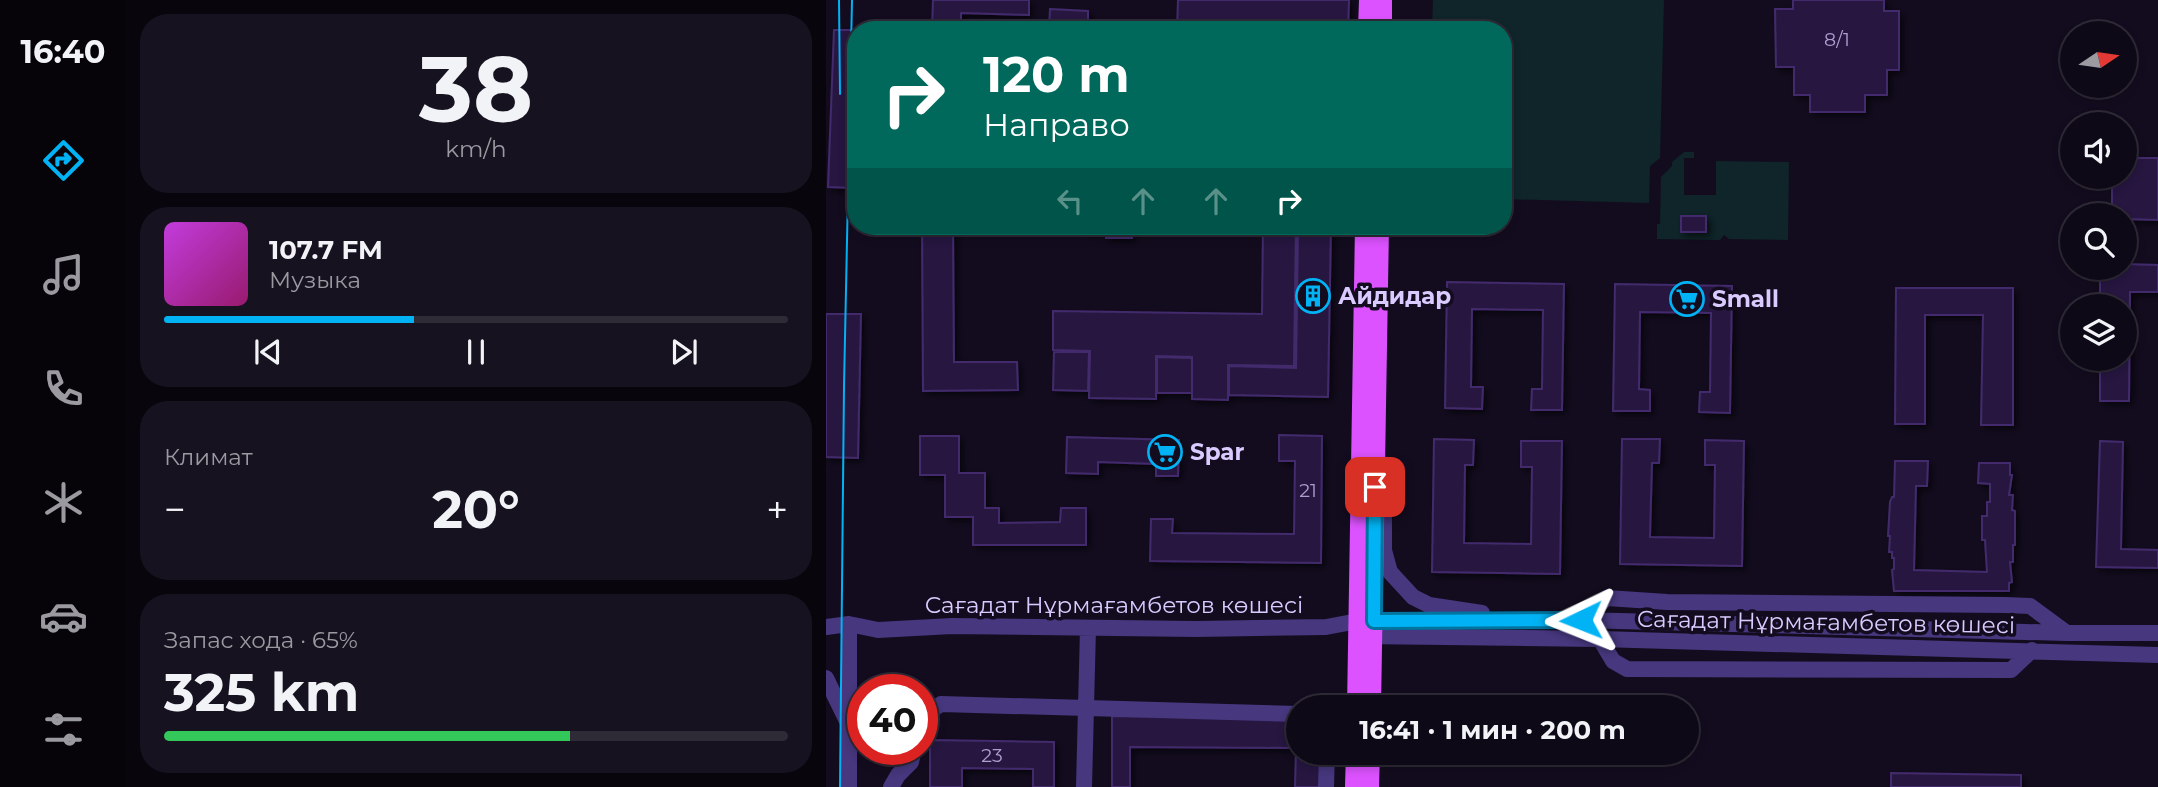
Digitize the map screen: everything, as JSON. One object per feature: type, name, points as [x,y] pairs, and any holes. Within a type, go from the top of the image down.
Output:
[{"type":"main road","points":[[1367,21],[1368,0]]},
{"type":"main road","points":[[1383,0],[1383,21]]},
{"type":"main road","points":[[1364,235],[1365,629],[1370,695]]},
{"type":"main road","points":[[1357,695],[1365,629],[1375,461],[1380,235]]},
{"type":"main road","points":[[1354,787],[1355,765]]},
{"type":"main road","points":[[1370,787],[1371,765]]},
{"type":"street","points":[[1375,461],[1383,498],[1384,550],[1390,572],[1413,597],[1429,605],[1550,621]]},
{"type":"street","points":[[1581,620],[1607,598],[1667,602],[2005,605],[2030,606],[2066,633]]},
{"type":"street","name":"Сағадат Нұрмағамбетов көшесі","points":[[1365,629],[1581,620],[2155,633]]},
{"type":"street","name":"Сағадат Нұрмағамбетов көшесі","points":[[826,626],[849,624],[877,629],[952,626],[1326,627],[1600,639],[2158,655]]},
{"type":"street","points":[[849,624],[849,674]]},
{"type":"street","points":[[1084,787],[1088,628]]},
{"type":"street","points":[[1600,639],[1613,661],[1627,669],[2011,670],[2032,650]]},
{"type":"street","points":[[2116,654],[2143,662],[2158,663]]},
{"type":"street","points":[[826,678],[847,720]]},
{"type":"street","points":[[938,706],[941,704],[1286,714]]},
{"type":"street","points":[[849,765],[849,787]]},
{"type":"street","points":[[891,787],[908,765]]},
{"type":"street","points":[[1326,787],[1327,765]]},
{"type":"green space","points":[[1433,0],[1664,0],[1660,158],[1650,166],[1649,203],[1512,199],[1512,21],[1432,21]]},
{"type":"green space","points":[[1684,152],[1694,152],[1694,158],[1684,158],[1684,195],[1716,195],[1716,161],[1789,162],[1788,240],[1729,239],[1724,235],[1720,240],[1657,239],[1661,177]]},
{"type":"building","points":[[933,0],[1029,0],[1029,15],[961,13],[961,21],[932,21]]},
{"type":"building","points":[[1178,0],[1349,0],[1348,21],[1177,21]]},
{"type":"building","points":[[1793,0],[1884,0],[1884,11],[1899,11],[1899,70],[1887,70],[1887,95],[1865,95],[1865,112],[1810,112],[1810,95],[1794,95],[1794,67],[1776,67],[1775,9],[1793,9]]},
{"type":"building","points":[[1050,9],[1088,11],[1088,21],[1049,21]]},
{"type":"building","points":[[834,30],[847,30],[847,188],[828,187]]},
{"type":"building","points":[[2137,158],[2158,158],[2158,220],[2137,219],[2137,203],[2112,203],[2112,189],[2137,189]]},
{"type":"building","points":[[1681,216],[1706,216],[1706,232],[1681,232]]},
{"type":"building","points":[[922,235],[953,235],[954,362],[1017,362],[1018,390],[923,391]]},
{"type":"building","points":[[1106,235],[1132,235],[1132,238],[1106,238]]},
{"type":"building","points":[[1263,235],[1296,235],[1294,366],[1228,365],[1228,400],[1192,399],[1192,357],[1156,356],[1156,399],[1089,398],[1090,351],[1053,350],[1053,311],[1262,314]]},
{"type":"building","name":"Айдидар","points":[[1298,235],[1331,235],[1328,397],[1229,395],[1229,366],[1296,368]]},
{"type":"building","points":[[2137,264],[2158,265],[2158,292],[2100,294],[2100,280],[2137,280]]},
{"type":"building","points":[[1447,282],[1564,284],[1562,410],[1531,410],[1532,389],[1542,389],[1543,310],[1472,309],[1471,387],[1483,387],[1482,409],[1445,408]]},
{"type":"building","points":[[1615,284],[1732,286],[1730,413],[1699,412],[1700,392],[1710,392],[1711,313],[1640,312],[1639,389],[1650,390],[1650,411],[1613,411]]},
{"type":"building","points":[[1896,288],[2013,288],[2013,425],[1981,425],[1983,315],[1925,315],[1925,424],[1895,424]]},
{"type":"building","points":[[826,314],[861,314],[858,458],[826,457]]},
{"type":"building","points":[[1054,352],[1089,352],[1088,391],[1053,390]]},
{"type":"building","points":[[1157,357],[1192,358],[1192,393],[1157,393]]},
{"type":"building","points":[[2100,371],[2129,371],[2129,401],[2100,401]]},
{"type":"building","points":[[1279,435],[1322,436],[1321,563],[1150,561],[1151,519],[1173,519],[1172,533],[1294,534],[1295,461],[1279,461]]},
{"type":"building","points":[[920,436],[959,436],[959,473],[985,473],[985,508],[999,508],[999,523],[1060,522],[1061,508],[1086,508],[1086,545],[973,545],[973,517],[945,517],[945,475],[920,475]]},
{"type":"building","points":[[1067,437],[1179,440],[1178,476],[1156,476],[1156,464],[1098,462],[1098,474],[1066,473]]},
{"type":"building","points":[[1434,439],[1474,440],[1473,465],[1465,465],[1464,543],[1531,544],[1532,467],[1521,467],[1521,441],[1562,441],[1560,574],[1432,572]]},
{"type":"building","points":[[1622,439],[1660,439],[1659,463],[1652,463],[1650,537],[1714,538],[1715,465],[1705,465],[1705,440],[1744,441],[1742,566],[1620,564]]},
{"type":"building","points":[[2100,441],[2123,442],[2121,549],[2158,550],[2158,568],[2096,567]]},
{"type":"building","points":[[1895,461],[1928,461],[1927,486],[1916,486],[1914,570],[1987,572],[1985,540],[1982,540],[1982,516],[1987,516],[1990,484],[1978,483],[1979,463],[2010,463],[2012,475],[2009,495],[2013,495],[2012,510],[2015,511],[2015,545],[2013,562],[2010,562],[2012,582],[2009,583],[2009,591],[1894,591],[1894,558],[1892,552],[1889,552],[1888,536],[1890,502],[1894,497]]},
{"type":"building","points":[[1112,716],[1286,718],[1286,748],[1130,747],[1130,787],[1112,787]]},
{"type":"building","points":[[938,740],[1054,742],[1054,787],[1033,787],[1033,769],[962,768],[962,787],[930,787],[930,765],[938,765]]},
{"type":"building","points":[[1296,765],[1321,765],[1321,787],[1295,787]]},
{"type":"building","points":[[1891,773],[2021,775],[2021,787],[1891,787]]},
{"type":"tram line","points":[[839,0],[840,94]]},
{"type":"tram line","points":[[852,0],[852,21]]},
{"type":"tram line","points":[[840,787],[847,235]]},
{"type":"place","name":"Айдидар","points":[[1313,296]]},
{"type":"place","name":"Small","points":[[1687,299]]},
{"type":"place","name":"Spar","points":[[1165,452]]},
{"type":"route","points":[[1375,487],[1374,621],[1581,620]]}]
